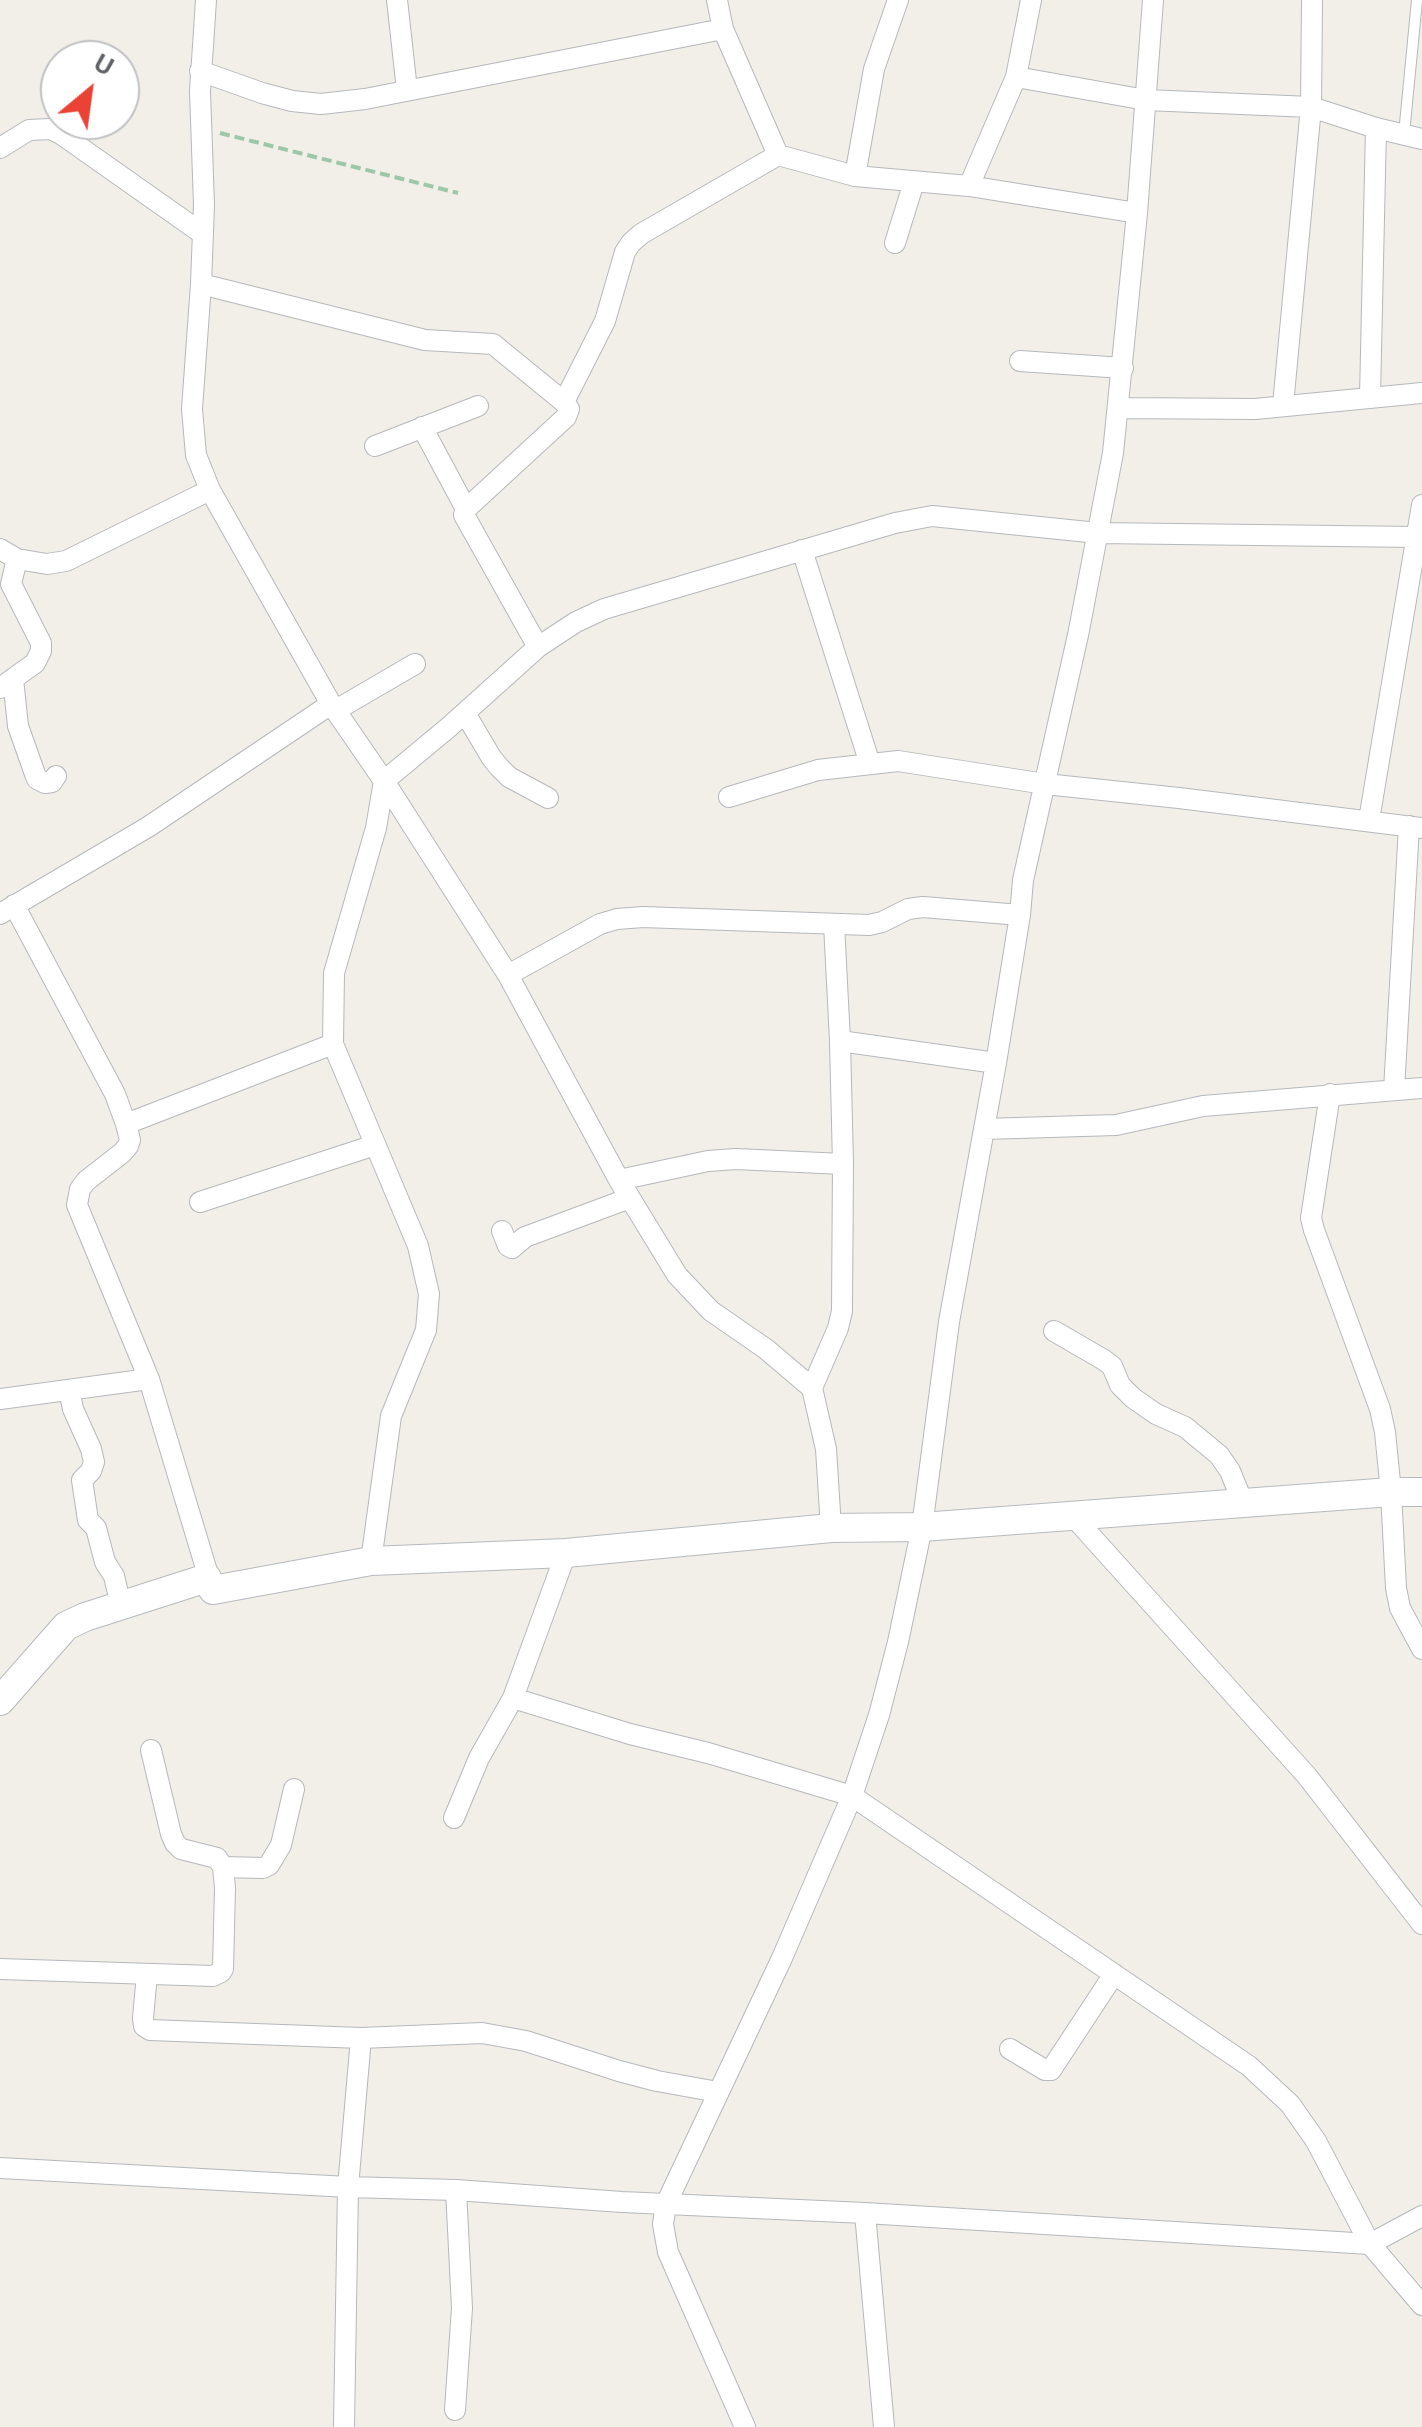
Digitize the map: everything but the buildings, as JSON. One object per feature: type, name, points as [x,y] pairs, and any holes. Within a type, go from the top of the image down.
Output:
[{"type":"street","points":[[206,0],[200,71],[204,169],[202,284],[192,409],[196,455],[210,490],[333,707],[508,975],[624,1189],[677,1275],[711,1311],[766,1349],[812,1388]]},
{"type":"street","points":[[397,0],[407,90]]},
{"type":"street","points":[[717,0],[723,30],[778,154]]},
{"type":"street","points":[[855,176],[874,69],[898,0]]},
{"type":"street","points":[[968,186],[1016,77],[1031,0]]},
{"type":"street","points":[[746,2427],[668,2252],[663,2224],[666,2204],[782,1958],[852,1796],[884,1696],[922,1527],[949,1322],[996,1063],[1023,880],[1078,635],[1119,408],[1152,0]]},
{"type":"street","points":[[1283,406],[1311,107],[1312,0]]},
{"type":"street","points":[[200,71],[292,102],[321,104],[723,30]]},
{"type":"street","points":[[1016,77],[1146,100],[1311,107],[1413,137]]},
{"type":"street","points":[[1370,397],[1376,128]]},
{"type":"street","points":[[0,148],[29,130],[50,129],[203,234]]},
{"type":"street","points":[[564,402],[605,322],[624,252],[631,243],[778,154],[855,176],[968,186],[1137,213]]},
{"type":"street","points":[[896,243],[914,182]]},
{"type":"street","points":[[202,284],[425,340],[493,344],[564,402],[568,409],[566,417],[466,509]]},
{"type":"street","points":[[1020,360],[1123,368]]},
{"type":"street","points":[[1119,408],[1234,409],[1422,393]]},
{"type":"street","points":[[375,446],[478,406]]},
{"type":"street","points":[[422,427],[466,509],[465,519],[538,647]]},
{"type":"street","points":[[56,776],[45,783],[35,774],[7,683],[39,658],[41,643],[11,584],[8,554],[47,564],[66,561],[210,490]]},
{"type":"street","points":[[1370,820],[1422,505]]},
{"type":"street","points":[[371,1561],[391,1416],[426,1330],[429,1294],[418,1246],[332,1044],[334,973],[376,828],[384,781],[538,647],[576,622],[604,609],[895,523],[932,516],[1098,533],[1416,537]]},
{"type":"street","points":[[802,550],[870,764]]},
{"type":"street","points":[[213,1590],[149,1379],[77,1205],[86,1181],[128,1146],[126,1124],[115,1094],[7,910],[148,827],[333,707],[415,664]]},
{"type":"street","points":[[465,713],[499,767],[520,784],[548,798]]},
{"type":"street","points":[[729,797],[818,770],[898,761],[1044,784],[1416,827],[1394,1090]]},
{"type":"street","points":[[508,975],[600,924],[642,916],[869,925],[923,907],[1020,916]]},
{"type":"street","points":[[831,1528],[826,1448],[812,1388],[842,1311],[843,1164],[834,924]]},
{"type":"street","points":[[840,1041],[996,1063]]},
{"type":"street","points":[[126,1124],[332,1044]]},
{"type":"street","points":[[984,1128],[1116,1125],[1204,1106],[1422,1088]]},
{"type":"street","points":[[1330,1094],[1312,1218],[1380,1409],[1391,1492],[1396,1588],[1400,1608],[1422,1649]]},
{"type":"street","points":[[200,1202],[375,1145]]},
{"type":"street","points":[[502,1231],[512,1248],[624,1189],[708,1161],[843,1164]]},
{"type":"street","points":[[1054,1331],[1112,1366],[1120,1384],[1145,1407],[1185,1427],[1211,1448],[1230,1471],[1243,1503]]},
{"type":"street","points":[[0,1399],[149,1379]]},
{"type":"street","points":[[69,1390],[94,1462],[82,1480],[88,1520],[96,1528],[121,1606]]},
{"type":"street","points":[[213,1590],[371,1561],[566,1553],[831,1528],[922,1527],[1422,1492]]},
{"type":"street","points":[[1072,1515],[1307,1776],[1421,1921]]},
{"type":"street","points":[[454,1818],[479,1758],[513,1698],[566,1553]]},
{"type":"street","points":[[0,1701],[66,1626],[207,1578],[213,1590]]},
{"type":"street","points":[[513,1698],[852,1796],[1249,2066],[1290,2104],[1316,2142],[1370,2244],[1422,2305]]},
{"type":"street","points":[[0,1969],[213,1976],[221,1972],[223,1867],[217,1858],[181,1850],[175,1843],[150,1750]]},
{"type":"street","points":[[223,1867],[269,1865],[281,1846],[294,1789]]},
{"type":"street","points":[[147,1974],[143,2018],[144,2026],[150,2030],[361,2038],[482,2033],[526,2040],[657,2082],[718,2092]]},
{"type":"street","points":[[1010,2048],[1051,2070],[1114,1974]]},
{"type":"street","points":[[344,2427],[348,2187],[361,2038]]},
{"type":"street","points":[[0,2168],[456,2190],[1370,2244],[1422,2216]]},
{"type":"street","points":[[454,2410],[462,2308],[456,2190]]},
{"type":"street","points":[[865,2214],[884,2427]]},
{"type":"lane","points":[[1413,137],[1417,0]]},
{"type":"path","points":[[201,128],[458,193]]}]
